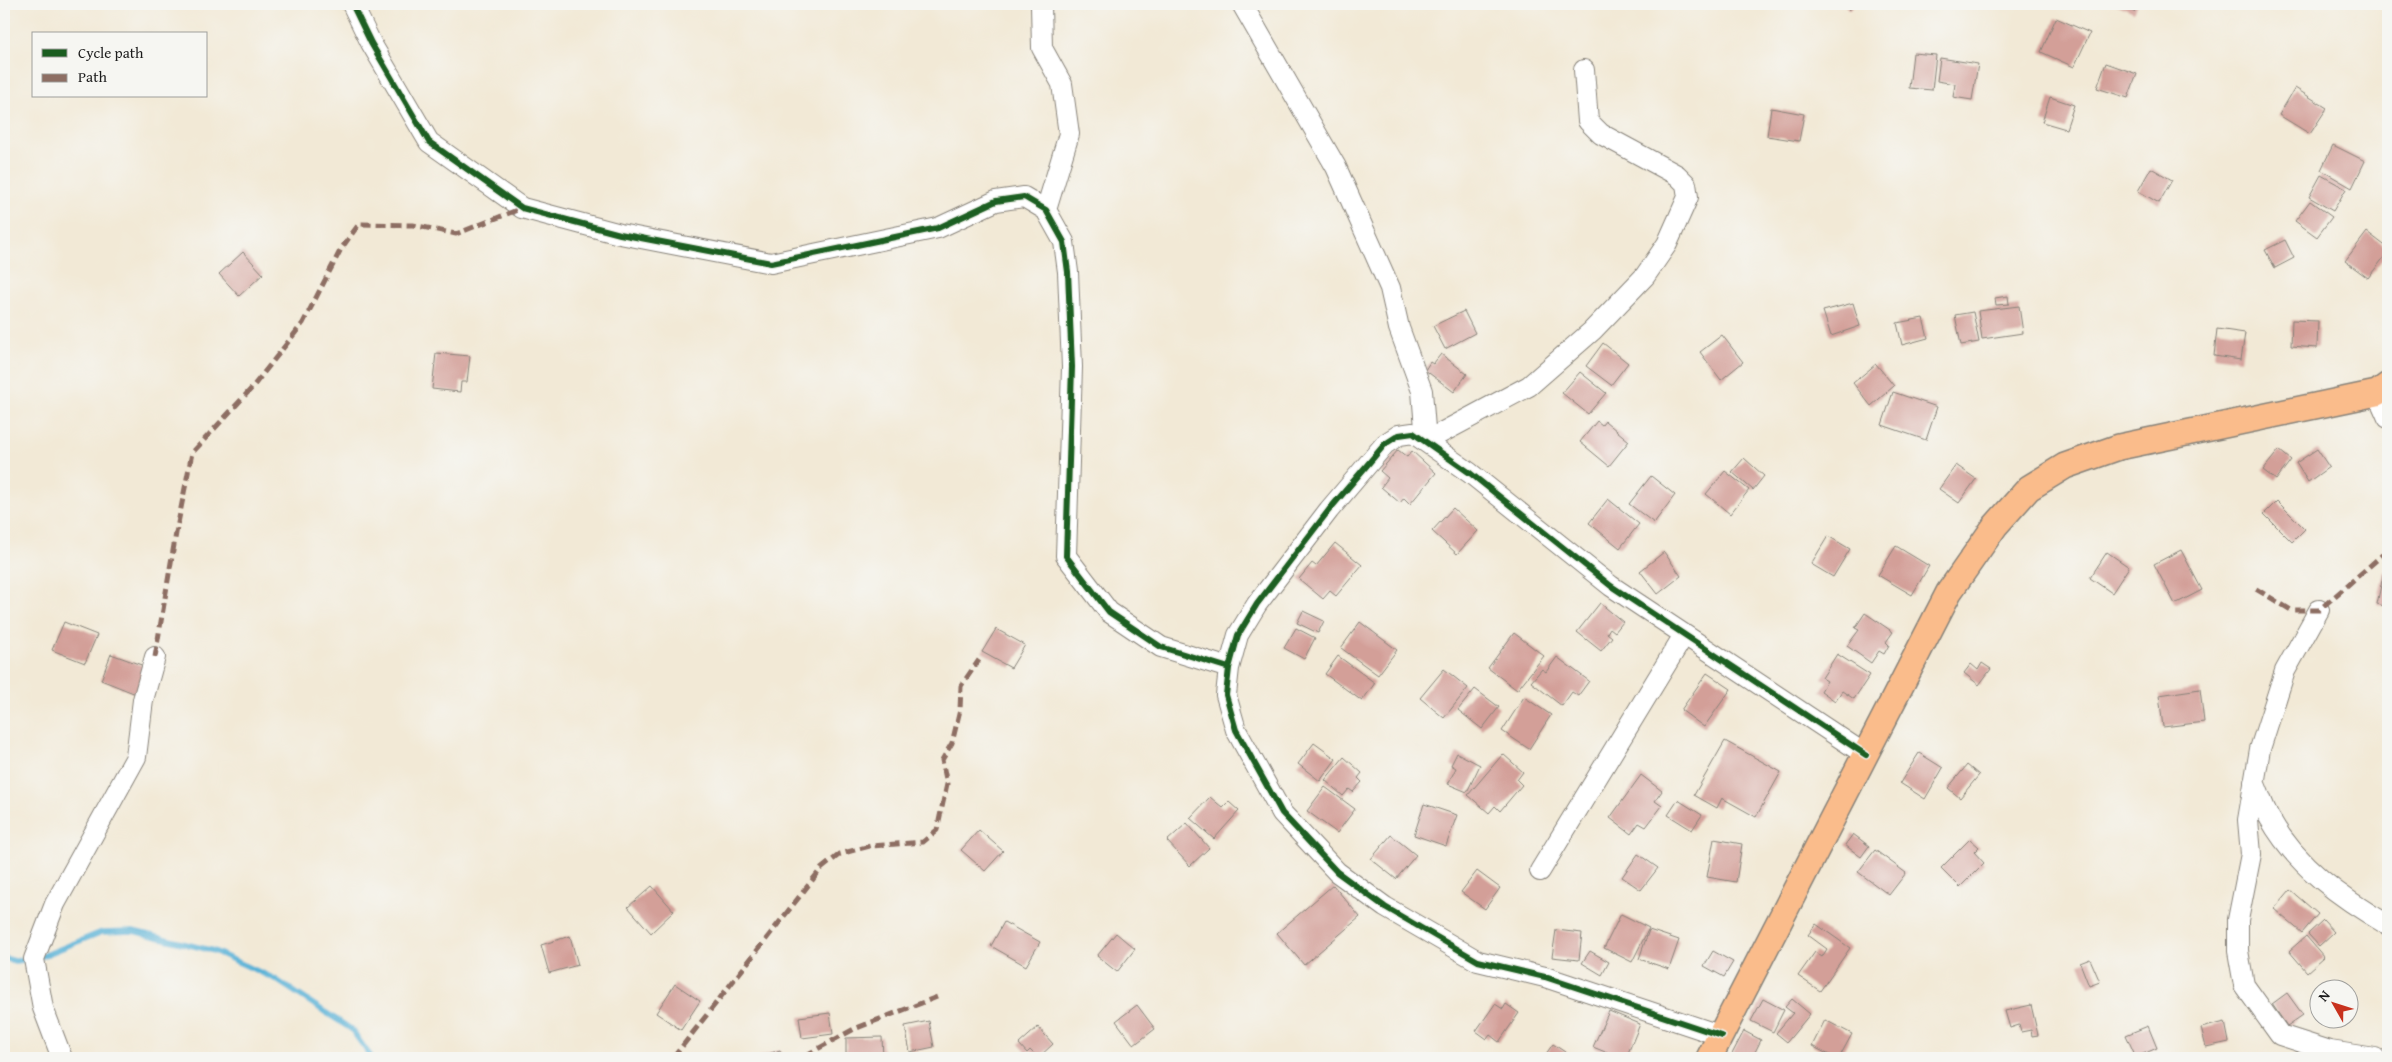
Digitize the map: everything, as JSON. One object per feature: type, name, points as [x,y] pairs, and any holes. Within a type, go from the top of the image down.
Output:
[{"type":"main road","points":[[1709,1058],[1949,592],[1995,526],[2030,488],[2065,466],[2119,447],[2383,389]]},
{"type":"street","points":[[352,4],[370,43],[429,142],[522,208],[620,234],[772,263],[938,228],[996,201],[1024,198],[1046,210],[1064,242],[1068,272],[1072,367],[1066,556],[1110,612],[1117,617],[1161,647],[1229,668]]},
{"type":"street","points":[[1041,4],[1042,48],[1062,84],[1069,134],[1046,210]]},
{"type":"street","points":[[1242,4],[1336,167],[1390,288],[1399,328],[1422,390],[1426,441]]},
{"type":"street","points":[[1426,441],[1528,386],[1592,331],[1645,276],[1667,244],[1688,197],[1686,184],[1677,175],[1601,134],[1588,121],[1584,70]]},
{"type":"street","points":[[2383,389],[2388,418]]},
{"type":"street","points":[[1722,1036],[1545,977],[1478,961],[1385,907],[1337,872],[1282,813],[1236,730],[1226,695],[1229,668],[1238,635],[1257,604],[1329,510],[1385,444],[1406,433],[1414,433],[1477,478],[1610,586],[1866,755]]},
{"type":"street","points":[[2318,610],[2285,672],[2260,749],[2248,820],[2251,854],[2238,920],[2238,951],[2244,984],[2280,1035],[2330,1051],[2375,1058]]},
{"type":"street","points":[[1540,872],[1684,635]]},
{"type":"street","points":[[62,1058],[43,1008],[34,959],[55,904],[136,757],[144,700],[155,657]]},
{"type":"street","points":[[2254,782],[2269,817],[2286,842],[2310,869],[2335,892],[2388,925]]},
{"type":"building","points":[[1844,4],[1856,4],[1849,10]]},
{"type":"building","points":[[2115,4],[2138,4],[2134,12]]},
{"type":"building","points":[[2056,18],[2090,33],[2074,67],[2041,52]]},
{"type":"building","points":[[1913,53],[1936,55],[1932,90],[1909,88]]},
{"type":"building","points":[[1940,58],[1978,64],[1972,100],[1953,97],[1955,84],[1937,81]]},
{"type":"building","points":[[2106,63],[2137,74],[2128,98],[2097,88]]},
{"type":"building","points":[[2295,88],[2327,108],[2310,134],[2279,115]]},
{"type":"building","points":[[2050,97],[2074,105],[2066,129],[2042,122]]},
{"type":"building","points":[[1771,108],[1804,114],[1799,141],[1767,136]]},
{"type":"building","points":[[2333,145],[2365,161],[2352,188],[2321,170]]},
{"type":"building","points":[[2151,168],[2172,180],[2159,203],[2138,191]]},
{"type":"building","points":[[2321,175],[2346,189],[2333,211],[2309,197]]},
{"type":"building","points":[[2310,201],[2332,217],[2317,237],[2295,221]]},
{"type":"building","points":[[2367,232],[2388,248],[2388,252],[2368,278],[2345,261]]},
{"type":"building","points":[[2285,240],[2294,258],[2275,268],[2265,250]]},
{"type":"building","points":[[243,252],[263,274],[239,296],[219,274]]},
{"type":"building","points":[[2008,296],[2009,304],[1996,305],[1995,298]]},
{"type":"building","points":[[1853,303],[1860,326],[1831,336],[1823,311]]},
{"type":"building","points":[[2019,306],[2023,333],[1982,339],[1978,311]]},
{"type":"building","points":[[1464,311],[1475,333],[1445,349],[1433,326]]},
{"type":"building","points":[[1973,312],[1979,342],[1961,345],[1955,315]]},
{"type":"building","points":[[1923,318],[1928,338],[1902,345],[1897,323]]},
{"type":"building","points":[[2292,320],[2318,321],[2317,348],[2291,346]]},
{"type":"building","points":[[2217,329],[2245,333],[2241,360],[2214,356]]},
{"type":"building","points":[[1722,335],[1743,362],[1721,380],[1700,352]]},
{"type":"building","points":[[1603,343],[1628,363],[1611,385],[1586,366]]},
{"type":"building","points":[[436,353],[470,356],[467,382],[461,382],[460,392],[432,389]]},
{"type":"building","points":[[1441,354],[1467,374],[1454,392],[1425,370],[1430,362],[1433,364]]},
{"type":"building","points":[[1876,364],[1894,386],[1871,406],[1853,383]]},
{"type":"building","points":[[1580,372],[1606,393],[1588,414],[1562,393]]},
{"type":"building","points":[[1893,392],[1937,407],[1926,440],[1882,425]]},
{"type":"building","points":[[1597,421],[1602,425],[1605,421],[1629,441],[1609,466],[1580,442]]},
{"type":"building","points":[[2317,449],[2329,467],[2308,482],[2296,463]]},
{"type":"building","points":[[1398,450],[1407,457],[1412,451],[1436,473],[1410,504],[1404,498],[1400,503],[1381,487],[1388,478],[1380,471]]},
{"type":"building","points":[[2279,450],[2291,460],[2276,480],[2263,470]]},
{"type":"building","points":[[1744,458],[1764,476],[1753,490],[1732,472]]},
{"type":"building","points":[[1956,465],[1976,479],[1959,503],[1939,489]]},
{"type":"building","points":[[1725,471],[1749,490],[1730,514],[1706,494]]},
{"type":"building","points":[[1651,476],[1675,495],[1654,523],[1629,504]]},
{"type":"building","points":[[1608,499],[1639,524],[1620,548],[1589,523]]},
{"type":"building","points":[[2277,501],[2305,529],[2292,542],[2264,514]]},
{"type":"building","points":[[1453,508],[1478,531],[1457,554],[1432,531]]},
{"type":"building","points":[[1828,536],[1850,549],[1833,577],[1811,564]]},
{"type":"building","points":[[1335,543],[1362,565],[1336,596],[1330,591],[1323,599],[1299,579],[1312,563],[1316,566]]},
{"type":"building","points":[[1896,546],[1929,566],[1912,595],[1878,575]]},
{"type":"building","points":[[2181,550],[2202,590],[2175,604],[2154,564]]},
{"type":"building","points":[[1664,552],[1681,576],[1658,594],[1640,571]]},
{"type":"building","points":[[2107,552],[2129,567],[2112,593],[2090,578]]},
{"type":"building","points":[[2384,571],[2388,572],[2388,607],[2377,604]]},
{"type":"building","points":[[1600,603],[1623,622],[1615,632],[1610,628],[1607,633],[1612,637],[1601,651],[1577,632]]},
{"type":"building","points":[[1303,611],[1324,621],[1318,633],[1297,623]]},
{"type":"building","points":[[1865,613],[1893,632],[1886,642],[1889,645],[1884,654],[1879,651],[1871,663],[1847,646],[1859,630],[1855,628]]},
{"type":"building","points":[[64,622],[97,635],[85,663],[52,650]]},
{"type":"building","points":[[1360,622],[1397,650],[1378,675],[1341,648]]},
{"type":"building","points":[[1296,628],[1315,638],[1304,659],[1284,648]]},
{"type":"building","points":[[996,629],[1025,645],[1011,668],[982,652]]},
{"type":"building","points":[[1514,633],[1544,656],[1517,690],[1488,668]]},
{"type":"building","points":[[111,654],[147,667],[136,694],[101,680]]},
{"type":"building","points":[[1837,654],[1870,675],[1854,699],[1842,691],[1835,701],[1821,691],[1827,681],[1822,678]]},
{"type":"building","points":[[1338,656],[1375,683],[1362,701],[1325,674]]},
{"type":"building","points":[[1557,657],[1589,681],[1578,696],[1572,692],[1562,706],[1531,682],[1542,669],[1546,672]]},
{"type":"building","points":[[1982,663],[1991,669],[1979,685],[1964,673],[1971,664],[1978,670]]},
{"type":"building","points":[[1444,669],[1468,688],[1444,718],[1420,698]]},
{"type":"building","points":[[1707,673],[1731,689],[1704,727],[1681,710]]},
{"type":"building","points":[[1475,689],[1499,707],[1482,729],[1458,710]]},
{"type":"building","points":[[2200,689],[2204,722],[2163,727],[2159,695]]},
{"type":"building","points":[[1524,697],[1551,715],[1529,749],[1502,731]]},
{"type":"building","points":[[1725,741],[1781,772],[1756,817],[1722,798],[1717,808],[1694,795]]},
{"type":"building","points":[[1314,743],[1336,759],[1320,781],[1298,764]]},
{"type":"building","points":[[1457,753],[1480,765],[1467,792],[1448,784],[1456,768],[1451,765]]},
{"type":"building","points":[[1919,753],[1943,768],[1925,799],[1900,783]]},
{"type":"building","points":[[1503,754],[1523,772],[1517,780],[1522,785],[1500,811],[1495,806],[1489,813],[1468,795]]},
{"type":"building","points":[[1344,757],[1362,773],[1358,778],[1362,782],[1353,792],[1349,789],[1343,796],[1325,780]]},
{"type":"building","points":[[1967,765],[1979,775],[1960,798],[1948,788]]},
{"type":"building","points":[[1641,775],[1662,791],[1655,801],[1662,806],[1646,827],[1639,823],[1631,834],[1610,818]]},
{"type":"building","points":[[1325,787],[1355,809],[1337,833],[1307,811]]},
{"type":"building","points":[[1210,797],[1223,808],[1229,802],[1239,811],[1214,839],[1190,818]]},
{"type":"building","points":[[1678,800],[1702,815],[1692,830],[1668,815]]},
{"type":"building","points":[[1424,804],[1457,815],[1446,846],[1414,835]]},
{"type":"building","points":[[1187,823],[1209,848],[1190,866],[1167,841]]},
{"type":"building","points":[[979,830],[1003,851],[985,871],[961,850]]},
{"type":"building","points":[[1853,834],[1869,846],[1861,857],[1845,845]]},
{"type":"building","points":[[1391,835],[1416,855],[1396,879],[1371,859]]},
{"type":"building","points":[[1714,839],[1742,844],[1736,882],[1707,877]]},
{"type":"building","points":[[1970,839],[1979,847],[1974,852],[1984,863],[1960,887],[1941,868]]},
{"type":"building","points":[[1875,850],[1906,873],[1889,895],[1858,872]]},
{"type":"building","points":[[1638,854],[1658,868],[1641,890],[1622,877]]},
{"type":"building","points":[[1477,871],[1500,888],[1485,909],[1461,892]]},
{"type":"building","points":[[1333,885],[1360,917],[1304,965],[1277,933]]},
{"type":"building","points":[[652,886],[674,911],[651,933],[628,907]]},
{"type":"building","points":[[2290,890],[2318,914],[2302,933],[2274,909]]},
{"type":"building","points":[[1621,914],[1649,928],[1632,962],[1604,948]]},
{"type":"building","points":[[2323,920],[2334,932],[2319,946],[2308,934]]},
{"type":"building","points":[[1004,922],[1040,942],[1026,966],[991,946]]},
{"type":"building","points":[[1816,924],[1850,948],[1820,991],[1798,976],[1815,952],[1822,957],[1827,949],[1808,935]]},
{"type":"building","points":[[1556,930],[1582,933],[1579,960],[1552,957]]},
{"type":"building","points":[[1649,930],[1679,940],[1669,969],[1639,959]]},
{"type":"building","points":[[1116,933],[1135,949],[1117,972],[1097,956]]},
{"type":"building","points":[[570,936],[578,965],[549,973],[541,945]]},
{"type":"building","points":[[2306,936],[2324,957],[2307,972],[2289,951]]},
{"type":"building","points":[[1590,951],[1609,962],[1602,975],[1582,963]]},
{"type":"building","points":[[1713,951],[1733,962],[1724,977],[1704,966]]},
{"type":"building","points":[[2090,959],[2100,982],[2089,986],[2080,963]]},
{"type":"building","points":[[675,984],[700,1001],[681,1030],[656,1013]]},
{"type":"building","points":[[2287,993],[2303,1015],[2287,1026],[2272,1004]]},
{"type":"building","points":[[1763,999],[1784,1010],[1773,1032],[1751,1021]]},
{"type":"building","points":[[1792,999],[1810,1014],[1787,1042],[1776,1033],[1793,1013],[1785,1007]]},
{"type":"building","points":[[1495,1004],[1503,1009],[1506,1004],[1519,1013],[1499,1042],[1490,1035],[1487,1039],[1476,1031]]},
{"type":"building","points":[[1137,1005],[1155,1029],[1134,1045],[1116,1021]]},
{"type":"building","points":[[2031,1005],[2038,1035],[2032,1036],[2031,1030],[2021,1032],[2019,1025],[2010,1028],[2005,1011]]},
{"type":"building","points":[[1609,1011],[1640,1024],[1626,1058],[1620,1058],[1593,1047]]},
{"type":"building","points":[[830,1013],[833,1034],[802,1038],[799,1017]]},
{"type":"building","points":[[1825,1020],[1852,1034],[1839,1058],[1835,1058],[1812,1046]]},
{"type":"building","points":[[929,1021],[934,1047],[910,1052],[905,1026]]},
{"type":"building","points":[[2225,1022],[2229,1042],[2206,1047],[2201,1028]]},
{"type":"building","points":[[2148,1026],[2157,1048],[2136,1057],[2126,1035]]},
{"type":"building","points":[[1038,1027],[1053,1044],[1038,1058],[1030,1050],[1027,1053],[1019,1044]]},
{"type":"building","points":[[1744,1031],[1761,1040],[1752,1058],[1740,1058],[1732,1054]]},
{"type":"building","points":[[882,1037],[883,1058],[846,1058],[846,1038]]},
{"type":"building","points":[[1553,1044],[1574,1058],[1543,1058]]},
{"type":"building","points":[[780,1050],[783,1058],[756,1058]]},
{"type":"waterway","points":[[40,957],[102,932],[133,931],[214,951],[275,979],[351,1029],[372,1058]]},
{"type":"waterway","points":[[4,958],[15,961],[31,959]]},
{"type":"marked path","points":[[155,657],[192,453],[251,389],[303,323],[341,249],[359,224],[413,225],[456,234],[522,208]]},
{"type":"marked path","points":[[2256,589],[2291,610],[2319,610],[2388,550]]},
{"type":"marked path","points":[[673,1058],[821,869],[840,854],[870,846],[923,842],[937,830],[947,784],[942,760],[952,743],[960,710],[961,686],[979,660]]},
{"type":"marked path","points":[[807,1058],[810,1053],[854,1029],[937,997]]},
{"type":"cycle path","points":[[352,4],[371,43],[429,142],[522,208],[620,234],[771,263],[938,228],[996,201],[1024,197],[1046,210],[1064,242],[1068,272],[1072,367],[1066,556],[1109,612],[1161,647],[1229,668]]},
{"type":"cycle path","points":[[1722,1036],[1545,977],[1478,961],[1385,907],[1337,872],[1282,813],[1236,730],[1226,695],[1229,668],[1238,635],[1257,604],[1329,510],[1385,444],[1399,435],[1413,433],[1470,473],[1611,586],[1866,755]]}]
